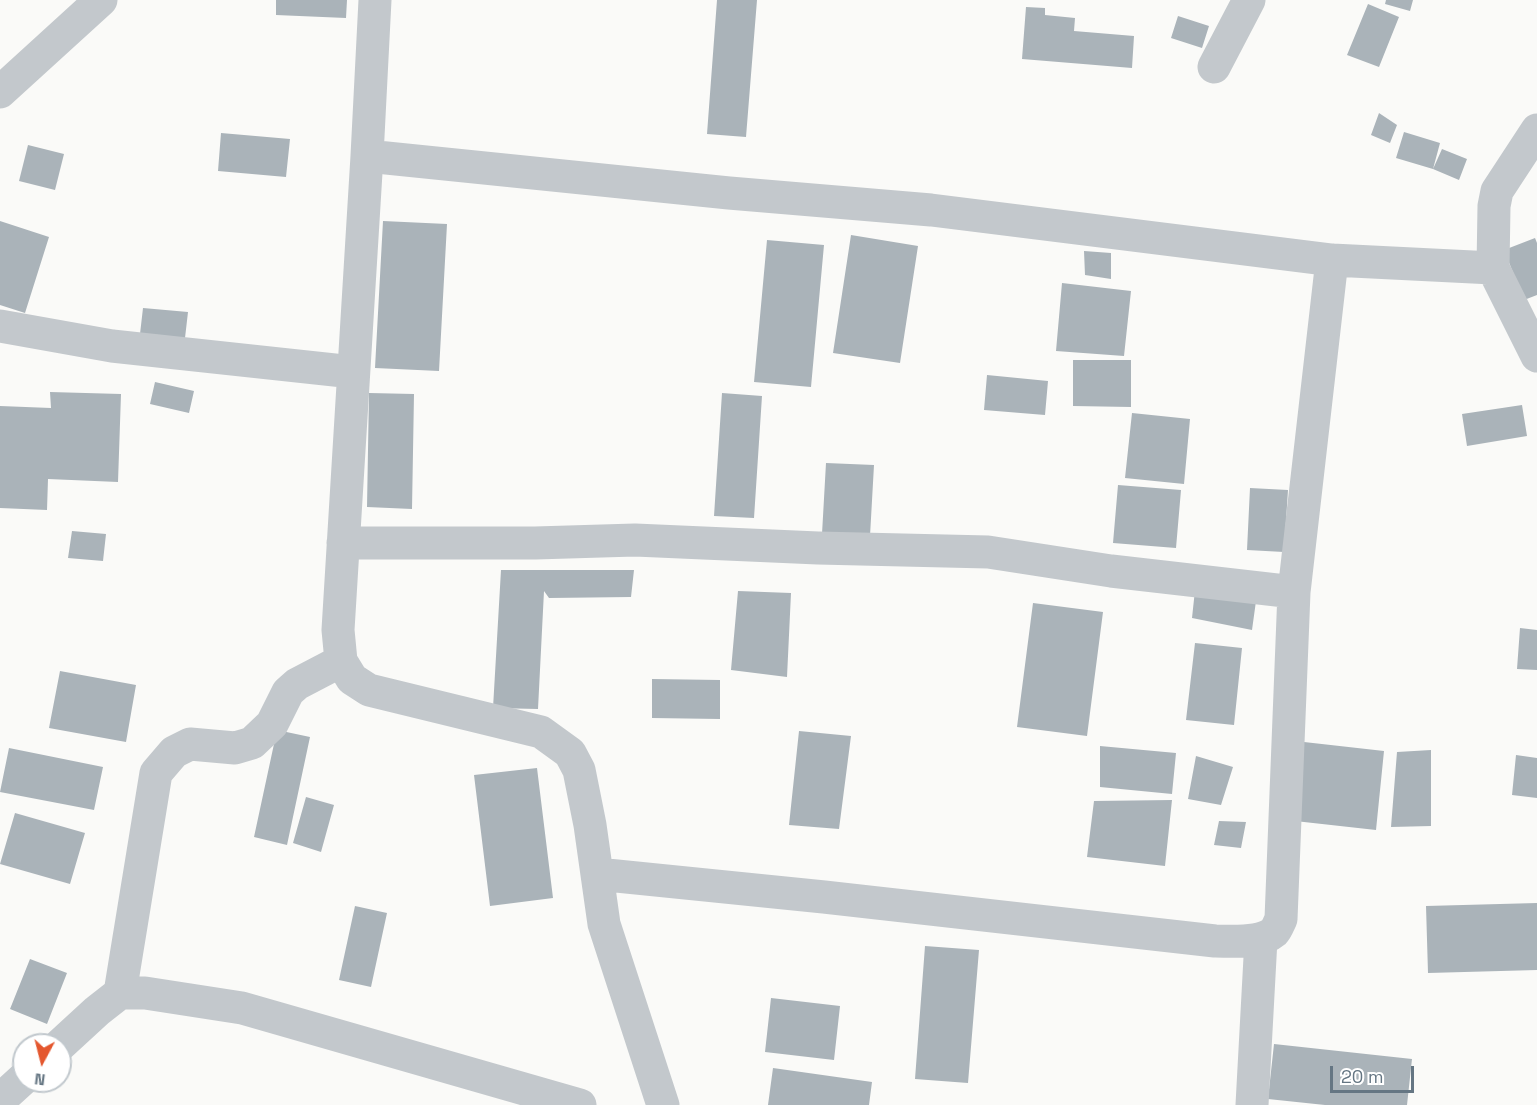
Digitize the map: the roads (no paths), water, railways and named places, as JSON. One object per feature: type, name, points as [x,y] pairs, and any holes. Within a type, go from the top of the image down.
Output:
[{"type":"street","points":[[0,92],[101,0]]},
{"type":"street","points":[[375,0],[338,630],[341,661],[352,679],[369,690],[541,732],[570,753],[579,770],[590,825],[604,924],[663,1105]]},
{"type":"street","points":[[1214,68],[1249,0]]},
{"type":"street","points":[[1537,130],[1497,191],[1494,206],[1493,268],[1537,356]]},
{"type":"street","points":[[367,156],[729,194],[930,210],[1332,260],[1493,268]]},
{"type":"street","points":[[597,874],[1215,941],[1240,942],[1261,939],[1275,932],[1281,919],[1294,592],[1332,260]]},
{"type":"street","points":[[0,326],[112,346],[353,372]]},
{"type":"street","points":[[343,543],[535,543],[634,540],[988,552],[1111,571],[1294,592]]},
{"type":"street","points":[[120,993],[156,773],[174,752],[190,744],[235,748],[252,743],[272,724],[288,692],[297,684],[341,661]]},
{"type":"street","points":[[1252,1105],[1261,939]]},
{"type":"street","points":[[72,1034],[120,993],[145,993],[242,1008],[580,1105]]},
{"type":"street","points":[[0,1100],[12,1089]]}]
